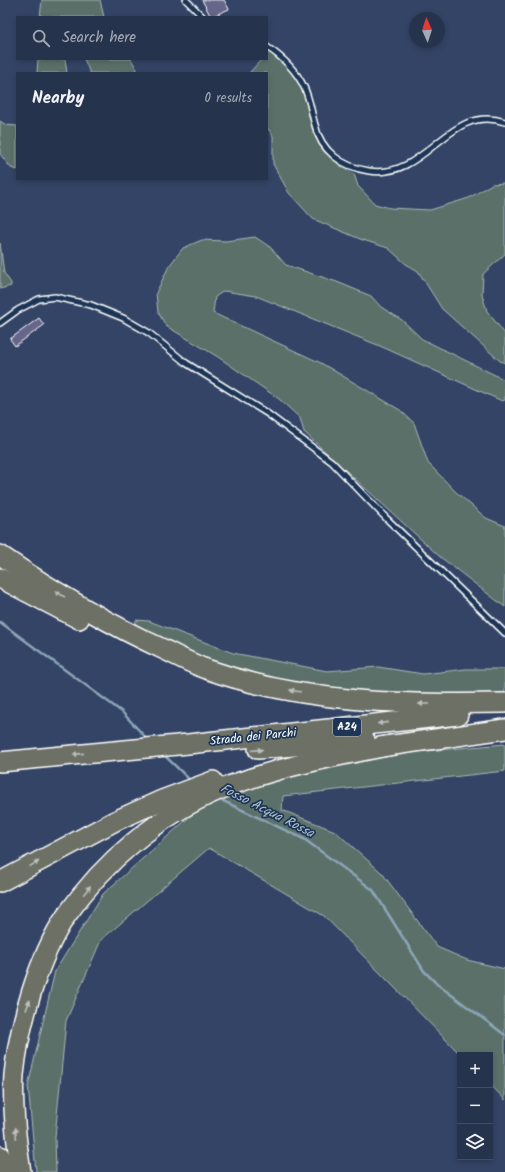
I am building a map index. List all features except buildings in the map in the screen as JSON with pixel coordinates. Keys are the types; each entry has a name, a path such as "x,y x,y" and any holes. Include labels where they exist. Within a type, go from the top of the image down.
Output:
{"highway":[{"path":"0,555 104,621 208,670"},
{"path":"0,578 126,641 167,658 272,687 355,700 420,704 505,703"},
{"name":"Strada dei Parchi","path":"190,750 505,710"},
{"path":"0,882 90,834 162,800 217,785 298,759 505,728"},
{"name":"Strada dei Parchi","path":"0,775 118,757 190,750 505,728"},
{"name":"Strada dei Parchi","path":"0,762 118,757"},
{"path":"21,1172 16,1134 14,1076 24,1015 48,950 66,917 112,862 160,822 202,798 217,785"},
{"path":"0,1156 4,1172"}],"lane":[{"path":"186,0 202,16"},
{"path":"268,48 284,61 300,80 307,94 315,127 324,146 342,162 359,169 375,172 398,170 417,160 445,137 464,124 486,119 505,122"},
{"path":"0,323 18,310 39,299 55,297 91,305 123,318 149,333 186,363 268,414 332,462 386,518 505,633"}],"green space":[{"path":"42,0 100,0 104,16 40,16"},
{"path":"269,52 286,64 300,84 308,102 312,128 321,146 339,165 354,174 358,186 375,204 390,208 430,210 469,198 492,184 505,183 505,254 483,274 482,295 487,311 505,334 505,363 500,361 442,309 418,271 406,264 388,248 360,239 313,219 289,193 273,164 273,136 268,128 268,72 250,72 261,60 268,60"},
{"path":"38,60 65,60 67,72 37,72"},
{"path":"84,60 132,60 138,72 90,72"},
{"path":"0,121 6,125 16,126 16,170 11,168 0,154"},
{"path":"255,237 270,247 286,265 337,282 371,296 381,307 402,320 422,339 505,380 505,400 502,401 380,346 256,296 224,291 215,297 213,313 321,363 400,410 414,423 428,463 456,492 486,518 505,526 505,607 439,556 304,432 300,418 279,399 218,357 166,326 158,312 156,293 169,266 183,248 202,240 226,241"},
{"path":"0,243 4,273 11,283 11,286 0,289"},
{"path":"136,620 149,621 233,653 327,671 378,667 423,674 466,669 505,669 505,693 477,697 334,691 259,676 189,655 135,631"},
{"path":"505,744 505,771 283,796 282,810 335,831 382,873 437,947 467,960 505,969 505,1100 493,1087 493,1052 458,1052 324,916 209,848 101,940 66,1021 55,1137 56,1172 36,1172 28,1086 55,971 103,894 196,811 269,779 381,755"}],"waterway":[{"name":"Fosso Acqua Rossa","path":"0,622 122,712 149,741"},
{"name":"Fosso Acqua Rossa","path":"163,754 191,781"},
{"name":"Fosso Acqua Rossa","path":"219,799 304,839 373,890 424,971 437,984 505,1035"}]}
